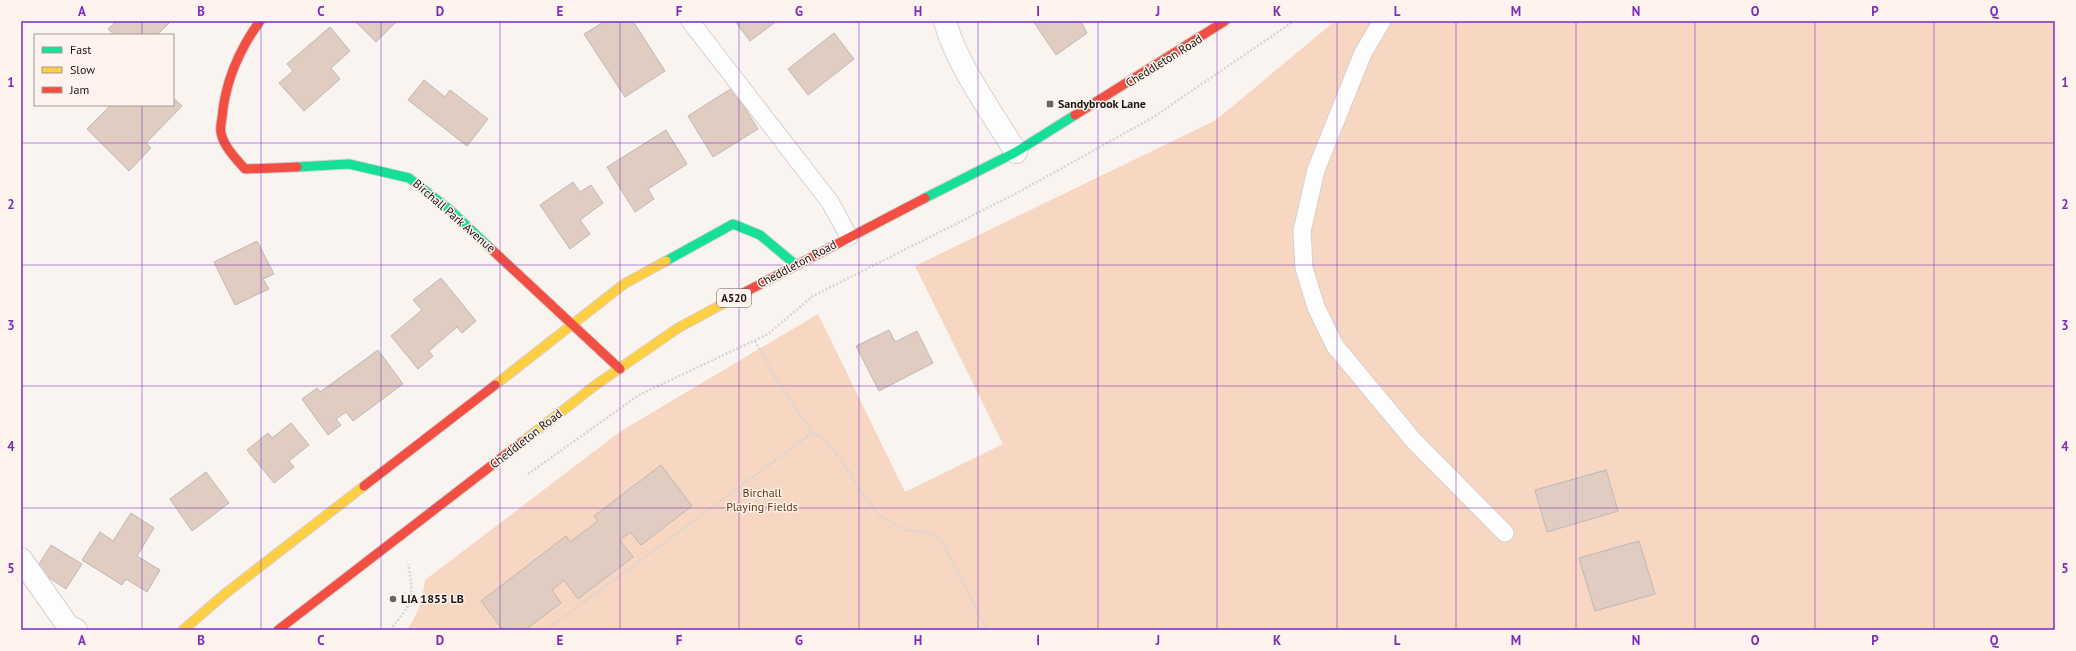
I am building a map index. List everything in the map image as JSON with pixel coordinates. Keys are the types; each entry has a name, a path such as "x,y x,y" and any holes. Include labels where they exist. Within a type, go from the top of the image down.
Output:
{"main road":[{"name":"Birchall Park Avenue","path":"260,21 248,35 229,74 224,96 221,131 229,149 245,169 349,164 409,178 449,208 620,369"},
{"name":"Cheddleton Road","path":"278,630 597,384 678,328 849,236 1016,152 1225,21"},
{"path":"183,630 226,593 624,284 733,224 749,227 762,234 796,265"}],"street":[{"path":"945,21 948,34 972,80 1016,152"},
{"path":"21,559 68,626 76,630"}],"lane":[{"path":"690,21 830,202 849,236"},
{"path":"1382,21 1363,54 1316,170 1302,231 1304,268 1316,307 1335,346 1414,442 1505,533"}],"path":[{"path":"523,478 639,395 768,334 814,296 1017,193 1152,118 1294,21"},
{"path":"755,341 774,375 812,433 823,438 843,462 863,495 880,516 905,530 927,532 941,540 987,630"},
{"path":"546,630 812,433"},
{"path":"390,630 409,607 413,587 408,560"}],"green space":[{"name":"Birchall Playing Fields","path":"1335,21 2055,21 2055,630 407,630 419,606 425,580 621,431 818,314 905,492 1003,444 915,266 1216,120"}],"building":[{"path":"116,21 171,21 158,34 114,34 108,29"},
{"path":"355,21 397,21 376,42"},
{"path":"605,21 633,21 665,71 625,97 584,34"},
{"path":"735,21 777,21 750,41"},
{"path":"1033,21 1081,21 1087,33 1056,55"},
{"path":"330,27 350,51 331,68 340,79 304,111 279,83 293,71 287,64"},
{"path":"834,33 854,59 808,95 788,69"},
{"path":"424,80 445,97 450,90 488,119 467,146 408,100"},
{"path":"732,88 758,129 713,157 688,116"},
{"path":"174,99 182,106 146,143 151,148 129,171 87,129 110,106 174,106"},
{"path":"666,130 687,164 648,189 654,199 635,212 607,167"},
{"path":"573,182 580,192 591,185 603,203 580,220 590,234 570,249 540,205"},
{"path":"257,241 274,274 263,279 269,289 235,305 214,262"},
{"path":"441,278 476,321 462,333 457,327 429,351 433,356 418,369 391,336 422,310 413,300"},
{"path":"889,330 895,342 917,331 933,363 879,391 856,346"},
{"path":"378,350 403,384 353,421 346,412 336,419 341,425 328,435 302,399 317,388 320,392"},
{"path":"291,423 309,445 289,461 294,467 274,483 247,450 268,433 272,438"},
{"path":"661,465 692,506 641,545 630,532 620,540 633,557 578,599 564,580 552,590 561,603 525,630 503,630 481,601 566,536 570,542 598,521 594,516"},
{"path":"1606,470 1618,511 1547,532 1535,490"},
{"path":"206,472 229,503 192,531 170,499"},
{"path":"131,513 154,528 137,556 160,570 147,592 126,579 122,585 82,560 100,532 113,541"},
{"path":"1639,541 1655,594 1595,611 1579,558"},
{"path":"51,545 82,564 66,589 36,569"}],"traffic: fast":[{"path":"925,198 1016,152 1075,115"},
{"path":"297,167 349,164 409,178 449,209 489,247"},
{"path":"666,261 733,224 760,235 796,265"}],"traffic: slow":[{"path":"495,385 624,284 666,261"},
{"path":"522,442 597,384 678,328 728,301"},
{"path":"183,630 226,593 364,486"}],"traffic: jam":[{"path":"260,21 252,32 234,67 226,92 221,133 228,148 245,169 297,167"},
{"path":"1075,115 1225,21"},
{"path":"728,301 925,198"},
{"path":"489,247 620,369"},
{"path":"364,486 495,385"},
{"path":"278,630 522,442"}],"place":[{"name":"Sandybrook Lane","path":"1050,104"},
{"name":"LIA 1855 LB","path":"393,599"}]}
